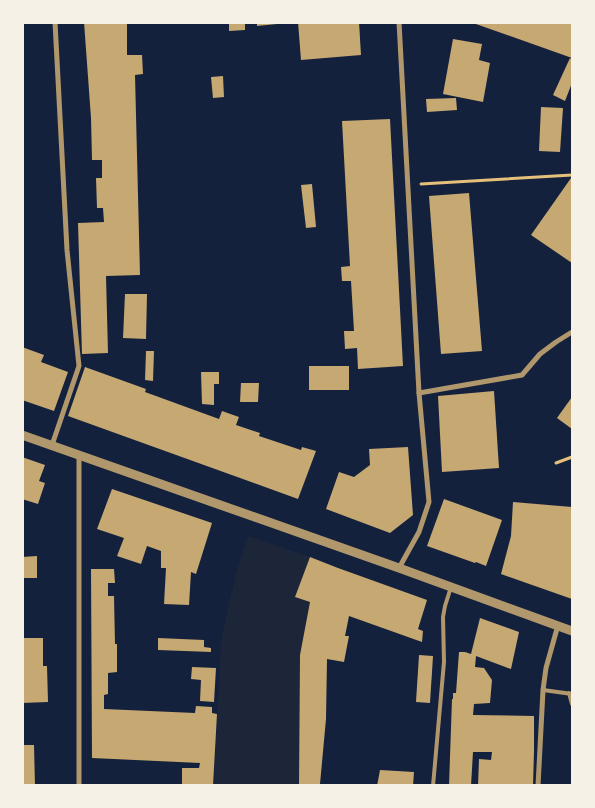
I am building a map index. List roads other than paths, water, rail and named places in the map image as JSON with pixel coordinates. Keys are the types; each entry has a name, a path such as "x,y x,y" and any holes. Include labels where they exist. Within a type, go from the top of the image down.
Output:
{"street":[{"path":"52,445 78,366 66,250 55,22"},
{"path":"399,22 419,393 429,502 420,532 399,568"},
{"path":"419,393 522,375 540,354 572,332"},
{"path":"22,435 572,631"},
{"path":"79,454 79,786"},
{"path":"538,786 543,690 546,668 558,626"}],"lane":[{"path":"432,786 444,662 443,617 451,587"},
{"path":"543,690 571,693 572,704"}]}
